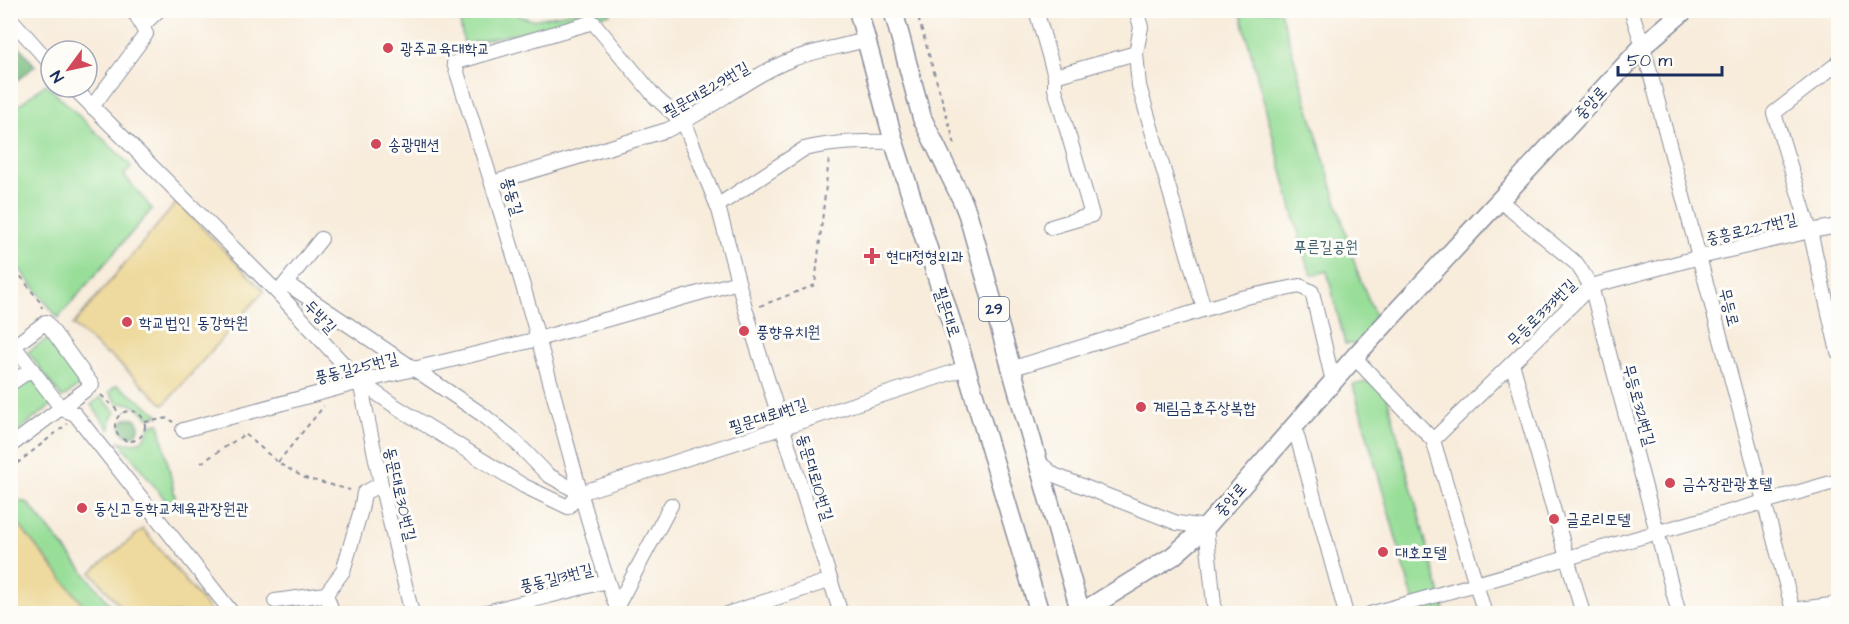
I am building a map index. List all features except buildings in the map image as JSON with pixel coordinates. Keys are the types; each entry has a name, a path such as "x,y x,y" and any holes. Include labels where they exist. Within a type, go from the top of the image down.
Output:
{"main road":[{"name":"필문대로","path":"858,10 894,142 966,368 1040,614"},
{"name":"29","path":"892,10 922,118 968,215 1080,613"},
{"name":"중앙로","path":"1080,613 1173,556 1206,527 1354,357 1499,200 1643,45 1685,10"}],"street":[{"path":"92,107 146,34 131,10"},
{"path":"142,26 159,10"},
{"path":"1036,10 1055,76 1055,89 1092,215 1052,227"},
{"path":"1136,10 1141,27 1136,53 1139,86 1204,309"},
{"name":"무등로","path":"1631,10 1643,45 1793,612"},
{"path":"10,18 39,51"},
{"name":"동문대로10번길","path":"454,63 593,22 656,98 684,123 717,206 746,311 841,614"},
{"name":"필문대로29번길","path":"492,183 652,136 684,123 793,59 866,40"},
{"path":"1055,76 1136,53"},
{"name":"풍동길","path":"454,63 538,339 580,493 618,610"},
{"name":"중흥로227번길","path":"1810,231 1774,114 1839,63"},
{"name":"두방길","path":"84,99 282,288 360,382 404,412 537,494 568,507 580,493"},
{"path":"717,206 804,149 831,145 894,142"},
{"path":"1499,200 1577,264 1591,286"},
{"name":"중흥로227번길","path":"1700,257 1839,226"},
{"path":"1810,231 1839,352"},
{"path":"321,239 282,288 416,369 483,415 513,439 548,475 580,493"},
{"name":"무등로333번길","path":"1433,440 1591,286 1700,257"},
{"path":"538,339 738,282"},
{"path":"1010,369 1241,298 1300,286 1312,292 1333,382"},
{"name":"무등로321번길","path":"1591,286 1679,614"},
{"path":"10,446 62,409 92,386 46,322 12,344 62,409 76,417 233,614"},
{"name":"풍동길25번길","path":"179,427 538,339"},
{"path":"1354,357 1433,440 1485,614"},
{"path":"1512,363 1582,614"},
{"name":"필문대로11번길","path":"580,493 966,368"},
{"path":"10,384 32,369"},
{"name":"동문대로30번길","path":"360,382 381,484 412,614"},
{"path":"1294,425 1346,614"},
{"path":"1036,460 1054,475 1177,523 1206,527 1215,614"},
{"path":"1370,614 1839,481"},
{"path":"275,601 326,594 343,571 364,493 381,484"},
{"name":"풍동길","path":"618,610 671,506"},
{"path":"727,614 831,580"},
{"name":"풍동길13번길","path":"479,614 607,581"},
{"path":"326,594 333,614"},
{"path":"1793,612 1839,604"}],"path":[{"path":"746,311 815,285 831,145"},
{"path":"10,188 13,191 10,193"},
{"path":"10,262 40,302 46,322"},
{"path":"92,386 120,414"},
{"path":"278,462 333,396 333,389"},
{"path":"134,411 145,422 144,432 137,440 127,441 118,436 115,427 120,414 134,411"},
{"path":"10,469 76,417"},
{"path":"145,422 169,418 179,427"},
{"path":"201,463 244,434 278,462 305,478 364,493"},
{"path":"112,441 118,436"}],"green space":[{"path":"458,11 518,11 519,16 532,20 578,11 611,11 611,14 464,44"},
{"name":"푸른길공원","path":"1240,11 1280,11 1357,271 1379,325 1356,344 1345,344 1327,271 1312,275 1306,262"},
{"path":"11,36 35,66 10,85"},
{"path":"39,89 39,99 62,99 132,167 124,175 152,209 58,318 11,258 11,197 15,187 11,180 11,111"},
{"path":"50,337 83,383 62,398 28,352"},
{"path":"32,376 53,404 11,436 10,391"},
{"path":"1382,378 1445,613 1417,613 1353,385"},
{"path":"117,385 158,416 148,417 132,404 118,404 109,392"},
{"path":"101,397 116,413 111,418 110,430 91,405"},
{"path":"130,418 136,421 139,427 136,433 130,436 124,433 121,427 124,421"},
{"path":"159,423 176,501 170,506 119,441 139,442 146,436 150,425"},
{"path":"10,498 28,503 117,613 11,613"}],"sand":[{"path":"177,202 264,291 164,405 109,354 107,355 73,325"},
{"path":"11,515 90,613 11,613"},
{"path":"143,529 212,613 126,613 91,572"}],"place":[{"name":"광주교육대학교","path":"388,48"},
{"name":"송광맨션","path":"376,144"},
{"name":"현대정형외과","path":"872,256"},
{"name":"학교법인 동강학원","path":"127,322"},
{"name":"풍향유치원","path":"744,331"},
{"name":"계림금호주상복합","path":"1141,407"},
{"name":"금수장관광호텔","path":"1670,483"},
{"name":"동신고등학교체육관장원관","path":"82,508"},
{"name":"글로리모텔","path":"1554,519"},
{"name":"대호모텔","path":"1383,552"}]}
